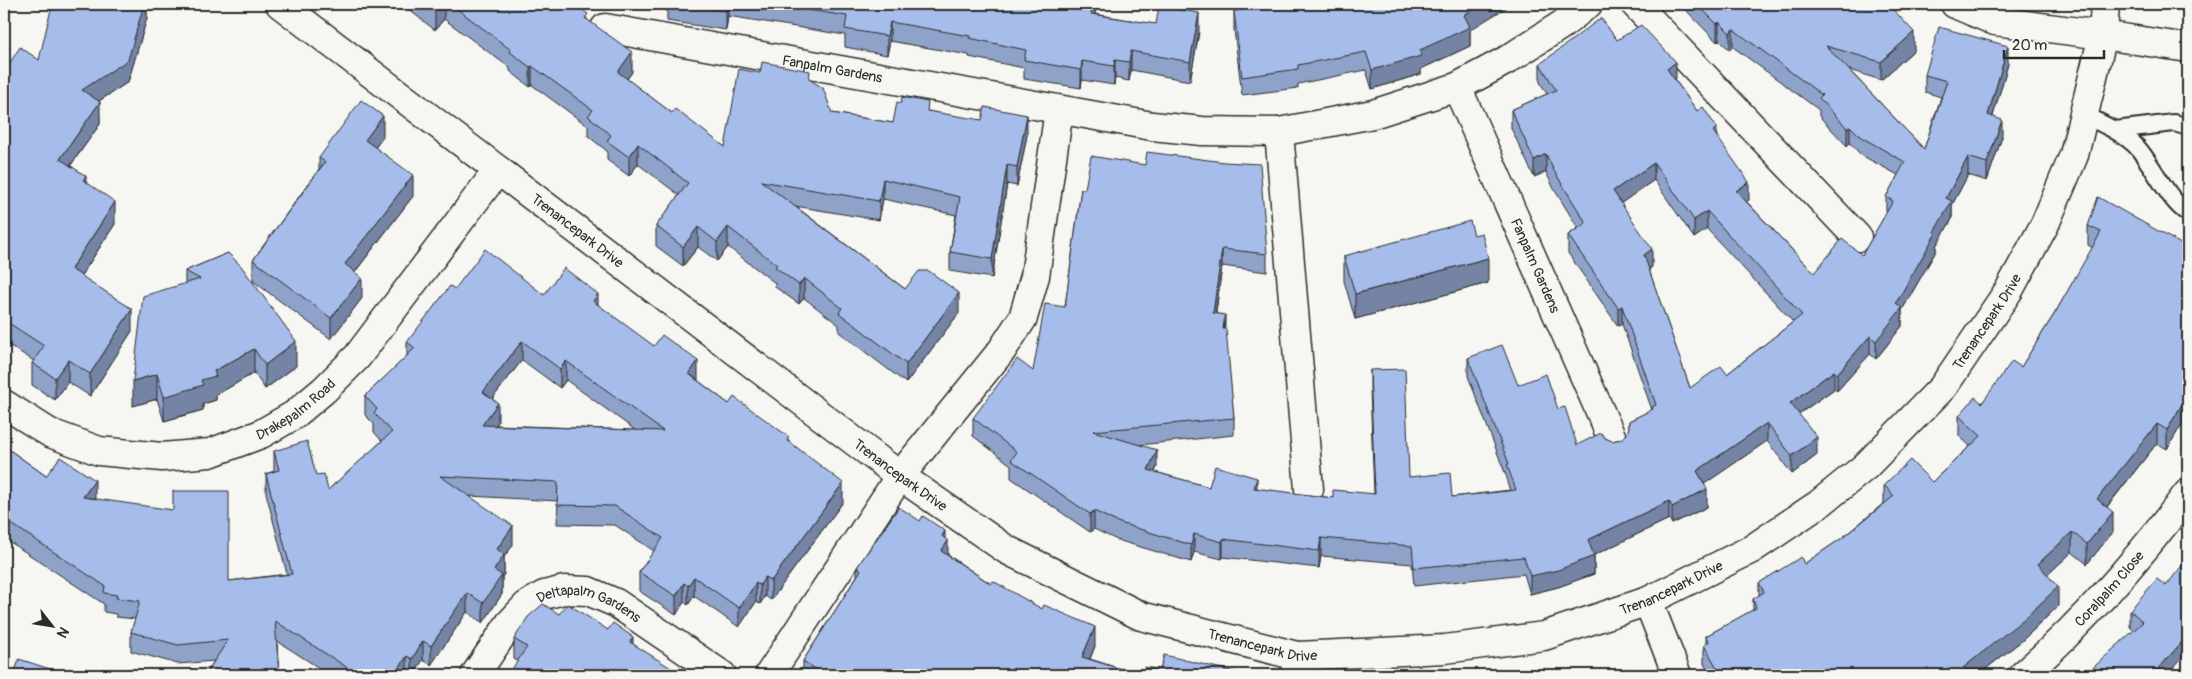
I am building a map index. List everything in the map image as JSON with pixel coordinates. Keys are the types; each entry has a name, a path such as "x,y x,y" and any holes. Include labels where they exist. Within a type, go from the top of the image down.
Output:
{"street":[{"name":"Trenancepark Drive","path":"280,4 900,476 1007,550 1141,616 1296,665 1544,636 1648,601 1752,549 1819,504 1866,466 1943,387 2009,290 2045,224 2074,155 2103,34 2104,4"},
{"name":"Fanpalm Gardens","path":"605,28 1152,126 1202,131 1279,132 1373,114 1457,87 1507,60 1563,24 1588,4"},
{"path":"1635,4 1857,237"},
{"path":"1956,4 1995,21 2103,34 2188,48"},
{"name":"Fanpalm Gardens","path":"1457,87 1614,443"},
{"path":"769,675 900,476 1002,350 1023,318 1035,276 1059,110"},
{"path":"1279,132 1309,489"},
{"name":"Drakepalm Road","path":"4,404 50,433 99,451 162,457 210,453 261,434 294,415 324,390 357,357 498,170"},
{"name":"Coralpalm Close","path":"2023,675 2060,643 2164,525 2188,493"},
{"name":"Deltapalm Gardens","path":"475,675 510,623 526,606 544,595 564,590 588,591 616,603 722,675"},
{"path":"1648,601 1677,675"}],"lane":[{"path":"2084,115 2115,130 2133,144 2155,171 2168,192 2188,213"},
{"path":"2115,130 2174,123 2188,127"}],"building":[{"path":"53,4 144,4 128,60 82,90 100,102 60,159 86,176 83,180 115,202 71,269 132,309 90,374 68,360 55,378 32,363 44,346 4,320 4,72 20,47 39,60"},
{"path":"426,4 441,4 435,11"},
{"path":"451,4 575,4 588,14 585,18 632,52 618,72 672,113 675,109 725,147 739,69 760,73 762,62 810,71 809,79 823,88 832,113 893,123 897,102 901,103 902,97 928,102 927,111 982,120 985,107 1027,115 1017,167 1007,165 992,259 950,252 960,197 883,179 879,201 761,181 905,289 919,271 929,271 959,293 906,364 839,313 842,308 804,278 799,285 775,267 777,265 728,227 717,242 698,227 683,247 656,226 688,183 638,144 629,157 607,141 611,135 588,116 593,110 532,66 530,67"},
{"path":"678,4 727,4 726,11"},
{"path":"770,4 1093,4 1091,14 1156,24 1159,6 1199,13 1190,62 1131,51 1129,62 1115,60 1114,66 1082,61 1081,70 1024,60 1026,50 969,38 970,36 890,22 887,36 845,29 847,16"},
{"path":"1286,4 1482,4 1464,15 1470,27 1420,50 1421,56 1372,70 1366,52 1298,65 1298,69 1242,77 1234,11"},
{"path":"1697,4 1888,4 1914,32 1881,62 1826,46 1924,149 1947,81 1925,75 1939,27 2008,46 1988,115 2002,120 1987,163 1968,157 1946,198 1952,201 1896,303 1902,308 1876,341 1870,336 1837,374 1834,371 1790,403 1817,437 1792,456 1767,423 1697,471 1707,489 1672,507 1669,501 1588,540 1594,556 1558,570 1530,576 1524,557 1414,568 1412,546 1321,538 1319,551 1223,539 1222,542 1194,534 1191,545 1117,522 1094,511 1090,514 1011,460 1017,452 973,418 1017,359 1033,371 1045,304 1065,307 1081,189 1085,189 1091,156 1145,165 1147,152 1224,162 1260,164 1267,254 1222,249 1213,313 1225,315 1223,329 1226,329 1234,418 1093,431 1157,450 1148,470 1209,487 1215,466 1257,478 1254,488 1333,498 1333,490 1375,494 1370,370 1405,369 1409,477 1450,473 1452,497 1516,490 1507,465 1509,464 1468,358 1502,345 1518,385 1546,374 1558,409 1565,407 1577,445 1601,433 1605,438 1612,441 1621,439 1627,434 1629,421 1653,409 1652,407 1656,405 1622,306 1618,308 1568,235 1586,223 1554,171 1546,154 1534,160 1511,110 1556,90 1540,64 1601,18 1617,40 1641,25 1676,62 1667,69 1697,111 1703,107 1717,128 1713,131 1749,182 1736,191 1814,273 1842,239 1862,255 1893,201 1886,197 1905,162 1861,137 1850,126 1847,128 1819,98 1822,95 1733,29 1730,33 1719,22 1717,24","holes":["1654,163 1694,220 1707,211 1802,315 1727,374 1721,366 1690,388 1644,255 1652,249 1613,191"]},
{"path":"361,100 383,116 365,140 413,175 345,264 362,278 331,318 253,260 325,162 319,158"},
{"path":"2098,197 2188,248 2188,394 2167,430 2157,424 2097,499 2113,512 2087,544 2072,532 2038,564 2058,587 2025,618 1963,668 1967,672 1962,675 1721,675 1704,645 1709,642 1706,636 1756,608 1753,599 1764,592 1759,583 1801,557 1804,564 1842,538 1894,496 1884,485 1910,460 1932,482 1981,436 1959,416 1975,397 1982,403 2012,361 2021,367 2055,313 2101,232 2088,226"},
{"path":"1470,221 1474,235 1482,233 1488,258 1355,294 1344,256"},
{"path":"485,249 544,295 564,268 598,294 593,301 654,346 662,335 698,361 689,374 729,404 734,397 789,437 787,440 843,483 771,581 765,577 760,585 756,583 739,608 694,577 688,586 684,583 676,596 639,572 663,538 615,506 557,505 558,482 440,476 513,526 497,549 504,555 494,570 502,575 483,603 467,593 431,646 423,641 412,659 407,656 394,675 347,675 351,670 275,621 279,675 205,675 228,640 178,645 131,632 140,601 116,598 117,595 104,593 105,586 4,519 4,446 46,476 60,457 95,480 83,497 173,510 173,491 229,491 229,581 292,574 266,474 279,470 274,451 307,441 316,475 324,474 328,490 392,432 374,413 377,409 365,396 415,348 407,342 450,286 455,289","holes":["522,341 560,369 566,361 663,431 482,425 498,403 483,392"]},
{"path":"228,253 241,266 296,341 265,365 254,349 214,371 216,376 201,380 203,385 164,397 157,374 133,381 143,296 200,279 185,271"},
{"path":"899,507 920,521 923,516 945,531 942,536 948,541 941,551 991,584 993,581 1042,609 1044,605 1095,627 1082,657 1140,675 820,675 822,673 803,661 861,570 857,567"},
{"path":"2188,558 2188,635 2153,675 2085,675 2143,622 2130,610 2157,579 2166,586"},
{"path":"543,604 559,614 568,604 608,630 613,623 633,637 630,642 682,675 508,675 527,647 514,639 528,617"},
{"path":"1164,655 1247,675 1144,675 1145,667 1160,670"},
{"path":"19,659 53,670 52,675 14,675"},
{"path":"1630,668 1631,674 1646,670 1647,675 1601,675"},
{"path":"2068,670 2072,675 2061,675"},
{"path":"1567,672 1568,675 1555,675"}]}
